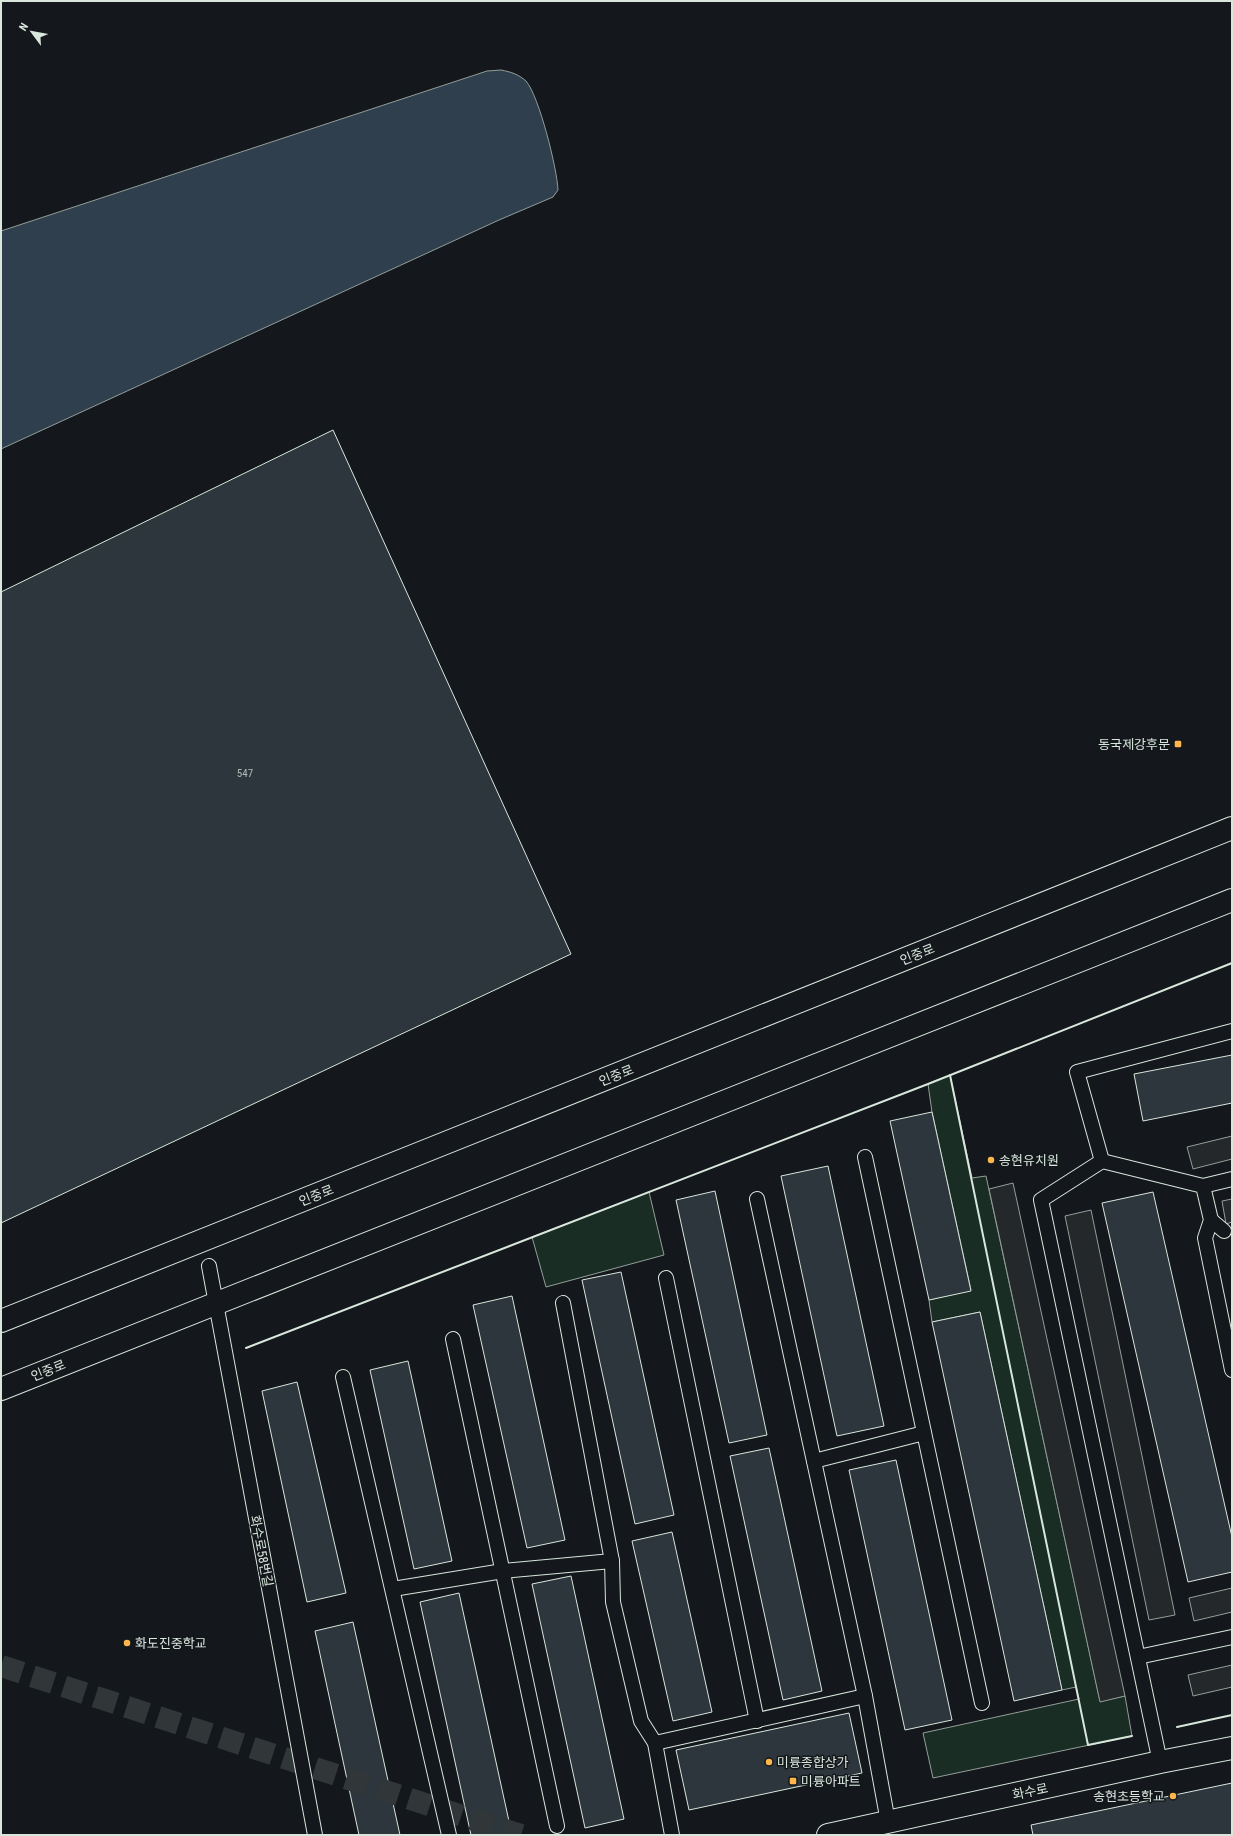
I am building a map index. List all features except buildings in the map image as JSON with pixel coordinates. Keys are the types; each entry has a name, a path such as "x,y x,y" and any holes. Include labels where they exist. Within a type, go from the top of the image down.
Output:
{"main road":[{"name":"인중로","path":"1,1321 1232,828"},
{"name":"인중로","path":"1,1389 1232,900"},
{"name":"화수로","path":"828,1835 1160,1762 1232,1748"}],"lane":[{"path":"1102,1161 1077,1072 1232,1031"},
{"path":"865,1157 982,1703"},
{"path":"1160,1762 1040,1200 1102,1161 1204,1186 1232,1179"},
{"path":"1204,1186 1211,1220 1205,1238 1232,1370"},
{"path":"757,1199 865,1696 888,1822"},
{"path":"1211,1220 1224,1231"},
{"name":"화수로58번길","path":"209,1266 314,1835"},
{"path":"666,1278 757,1721"},
{"path":"563,1303 612,1561 613,1602 641,1721 655,1743 672,1835"},
{"path":"454,1339 557,1826"},
{"path":"343,1377 449,1835"},
{"path":"814,1461 924,1433"},
{"path":"393,1589 503,1571 612,1561"},
{"path":"1138,1657 1232,1637"},
{"path":"655,1743 865,1696"}],"green space":[{"path":"950,1075 972,1178 986,1176 1100,1701 1125,1696 1132,1736 933,1778 923,1733 1079,1699 1076,1687 1062,1690 980,1312 932,1322 929,1300 971,1290 932,1112 928,1084"},
{"path":"649,1192 664,1255 546,1287 532,1237"}],"shaded area":[{"path":"1232,1136 1232,1159 1193,1169 1187,1147"},
{"path":"1013,1183 1125,1696 1100,1702 989,1189"},
{"path":"1232,1199 1232,1222 1226,1224 1222,1201"},
{"path":"1091,1210 1175,1615 1149,1620 1065,1216"},
{"path":"1232,1588 1232,1612 1194,1621 1189,1598"},
{"path":"1232,1665 1232,1687 1193,1696 1188,1675"}],"water":[{"path":"501,70 514,74 526,81 536,101 542,116 557,180 558,190 553,197 499,220 1,449 1,231 487,71"}],"tunnel":[{"path":"1,1666 521,1835"}],"wall":[{"path":"246,1348 928,1084 1232,963"},
{"path":"950,1075 1088,1745 1132,1736"},
{"path":"1177,1727 1232,1715"}],"place":[{"name":"동국제강후문","path":"1178,744"},
{"name":"송현유치원","path":"991,1160"},
{"name":"화도진중학교","path":"127,1643"},
{"name":"미륭종합상가","path":"769,1762"},
{"name":"미륭아파트","path":"793,1781"},
{"name":"송현초등학교","path":"1173,1796"}]}
